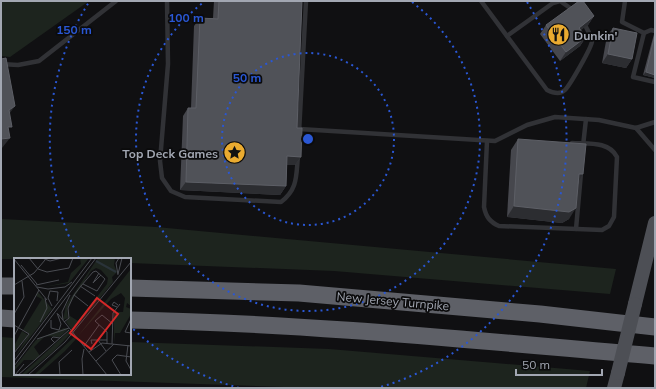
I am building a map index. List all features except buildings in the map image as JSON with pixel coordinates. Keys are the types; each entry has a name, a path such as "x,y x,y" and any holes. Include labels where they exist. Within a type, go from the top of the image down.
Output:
{"highway":[{"path":"1,286 14,286"},
{"name":"New Jersey Turnpike","path":"131,288 299,293 540,314 655,327"},
{"path":"1,318 14,319"},
{"path":"131,320 278,326 427,336 655,356"}],"main road":[{"path":"614,388 655,223"}],"lane":[{"path":"1,64 18,65 39,61 116,1"},
{"path":"167,1 168,64 160,161 162,178 170,192 185,197 281,202 290,195 296,182 298,150"},
{"path":"299,136 306,1"},
{"path":"482,1 547,90 556,93 565,90 589,51 592,40 586,27"},
{"path":"507,36 553,3 560,1 573,10"},
{"path":"625,1 622,22 644,32 651,30 655,31"},
{"path":"644,32 633,77 655,82"},
{"path":"299,129 495,141 527,125 554,117 599,120 636,128 655,122"},
{"path":"583,152 586,119"},
{"path":"636,128 655,150"},
{"path":"487,141 484,207 488,219 499,226 602,230 609,226 614,217 617,158 613,151 602,145 568,143"},
{"path":"576,229 582,167"}],"shaded area":[{"path":"1,1 89,1 10,57 1,56"},
{"path":"1,219 156,227 616,269 610,294 334,271 131,263 131,258 1,259"},
{"path":"1,337 14,338 14,375 131,375 131,342 329,349 590,371 586,388 314,388 1,377"}],"place":[{"name":"Dunkin'","path":"558,35"},
{"name":"Top Deck Games","path":"234,153"}]}
